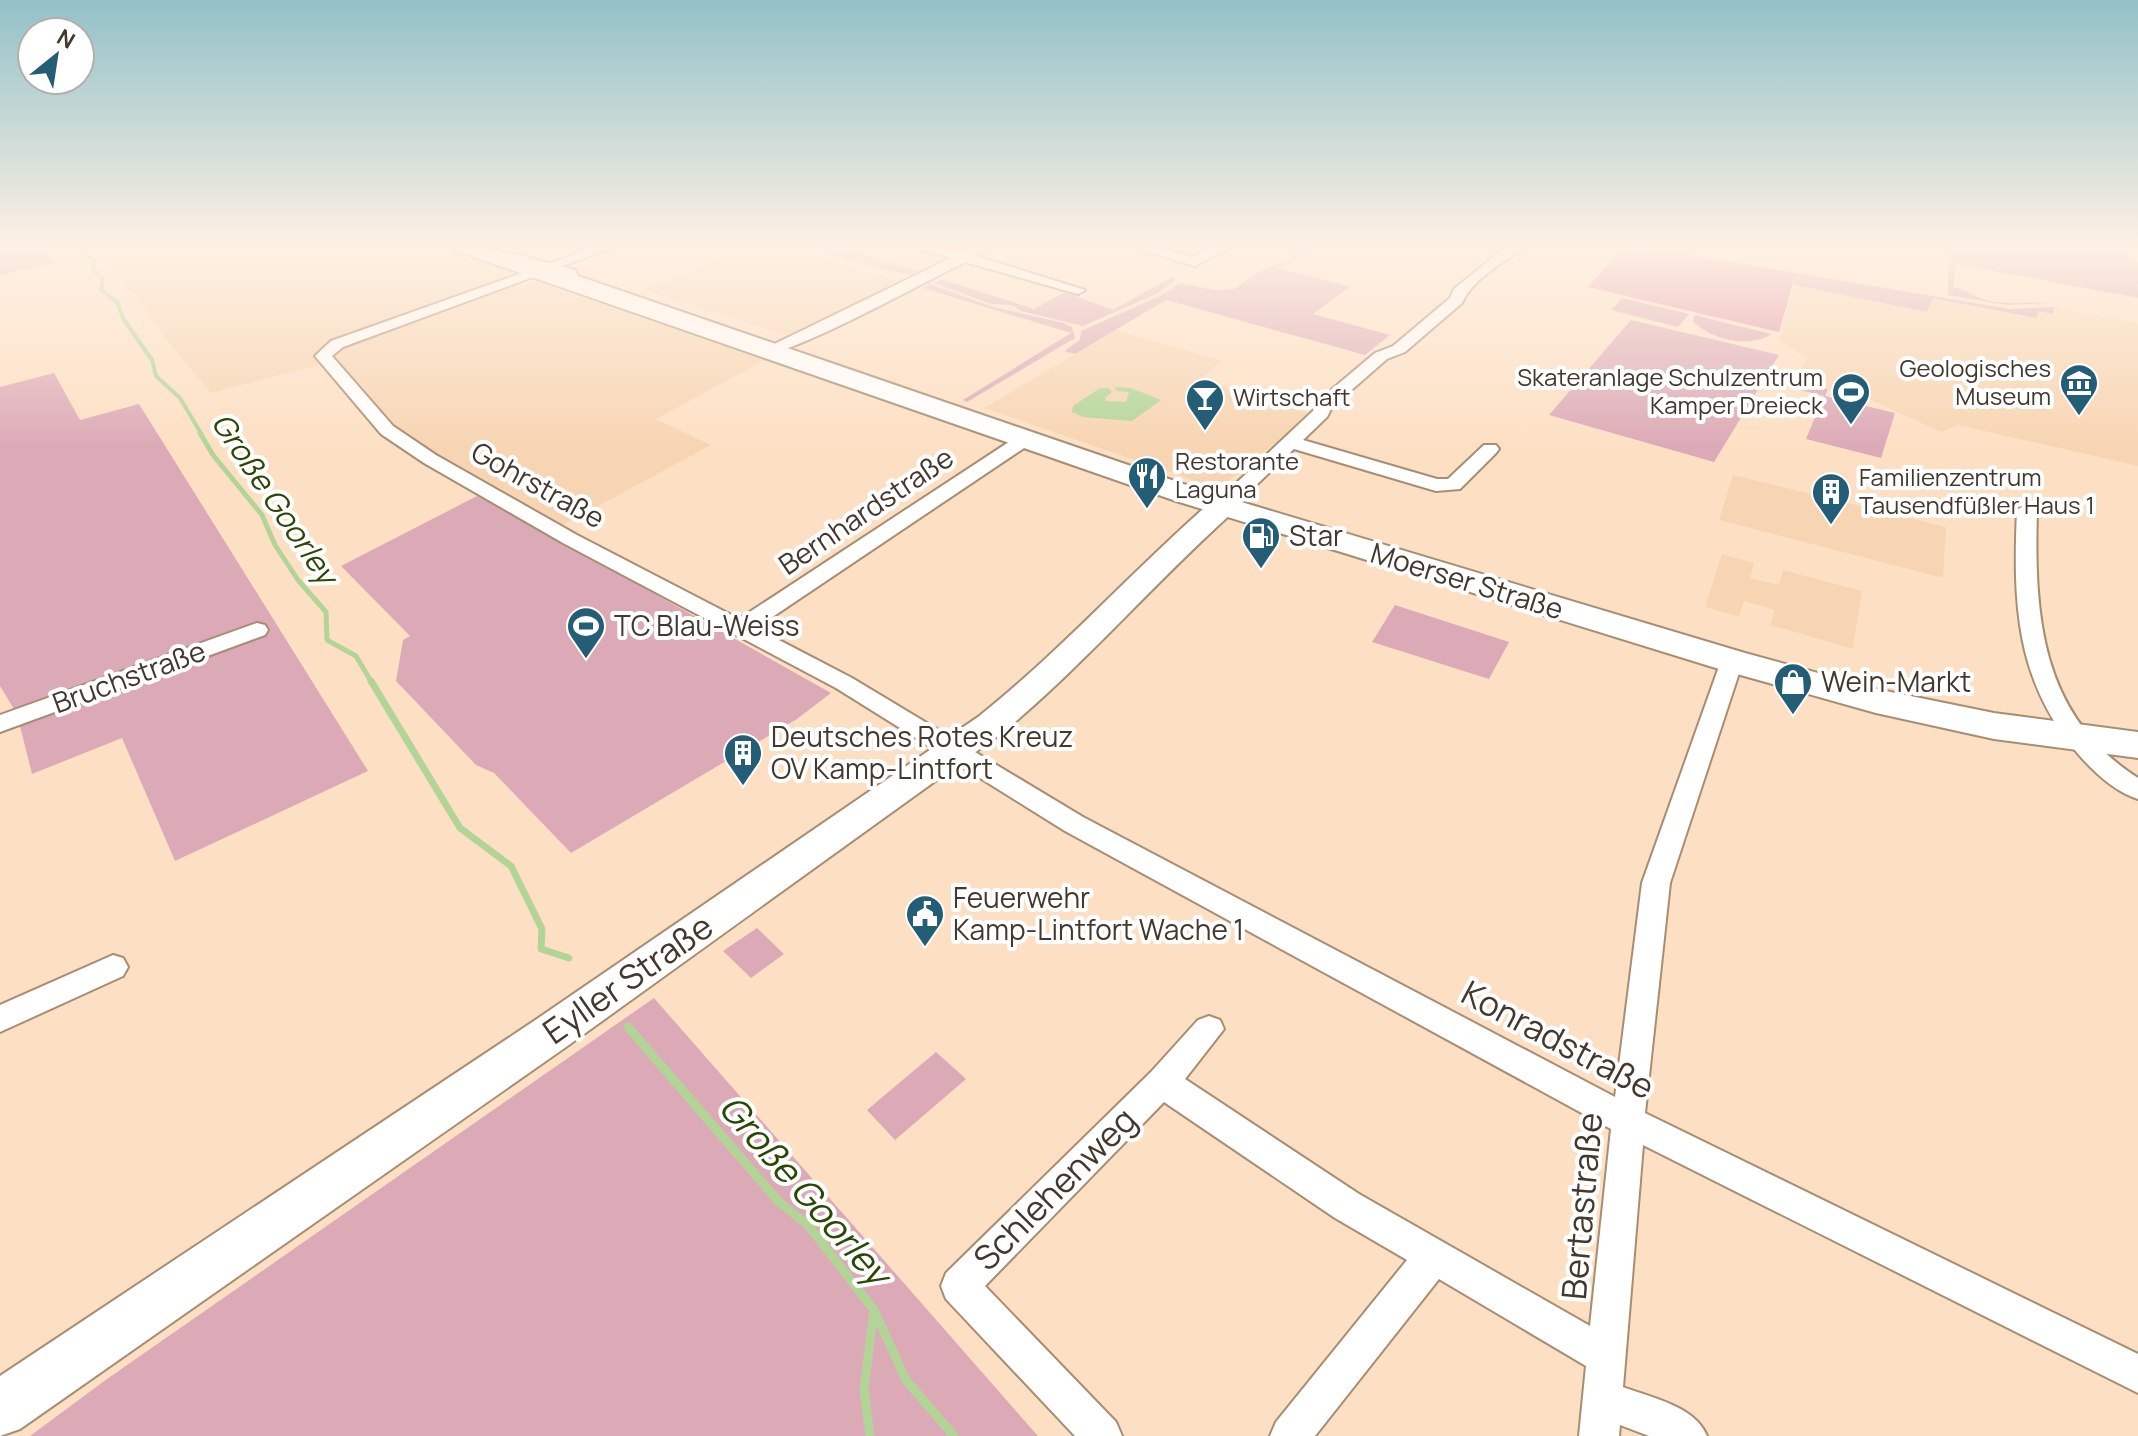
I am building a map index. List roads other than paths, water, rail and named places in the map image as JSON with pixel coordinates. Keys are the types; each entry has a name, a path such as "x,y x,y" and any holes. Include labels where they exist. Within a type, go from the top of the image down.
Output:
{"main road":[{"name":"Moerser Straße","path":"669,313 1222,507 1732,661 1876,701 2012,730 2138,745"},
{"name":"Eyller Straße","path":"0,1409 550,1034 954,752 1038,686 1193,530 1222,507"}],"street":[{"name":"Gohrstraße","path":"424,313 337,344 323,356 387,430 430,459 739,629 844,683 954,752"},
{"path":"779,350 853,313"},
{"path":"1222,507 1321,413 1324,405 1381,356 1399,349 1442,313"},
{"name":"Bernhardstraße","path":"739,629 1024,440"},
{"path":"1290,442 1436,485 1453,485 1490,449"},
{"path":"2027,510 2028,618 2033,644 2058,709 2078,738 2114,774 2138,790"},
{"name":"Bruchstraße","path":"0,724 257,630"},
{"name":"Bertastraße","path":"1601,1417 1628,1121 1656,883 1732,661"},
{"name":"Konradstraße","path":"954,752 1074,824 1628,1121 2138,1374"},
{"path":"0,1019 113,967"},
{"name":"Schlehenweg","path":"1102,1436 959,1286 1162,1082 1209,1029"},
{"path":"1162,1082 1347,1206 1606,1356"},
{"path":"1290,1436 1391,1306 1434,1257"},
{"path":"1601,1417 1666,1423 1687,1436"}],"waterway":[{"name":"Große Goorley","path":"121,313 152,360 156,376 180,398 202,435"},
{"name":"Große Goorley","path":"200,433 213,455 262,515 275,545 298,580 326,612 327,640 356,656 372,683"},
{"name":"Große Goorley","path":"371,681 460,828 511,866 542,929 541,949 569,958"},
{"name":"Große Goorley","path":"628,1027 779,1202 808,1225 874,1310"},
{"path":"870,1436 864,1389 874,1310"},
{"name":"Große Goorley","path":"874,1310 906,1380 954,1436"}],"place":[{"name":"Geologisches Museum","path":"2079,417"},
{"name":"Skateranlage Schulzentrum Kamper Dreieck","path":"1851,426"},
{"name":"Wirtschaft","path":"1205,432"},
{"name":"Restorante Laguna","path":"1147,510"},
{"name":"Familienzentrum Tausendfüßler Haus 1","path":"1831,526"},
{"name":"Star","path":"1261,570"},
{"name":"TC Blau-Weiss","path":"586,660"},
{"name":"Wein-Markt","path":"1793,716"},
{"name":"Deutsches Rotes Kreuz OV Kamp-Lintfort","path":"743,787"},
{"name":"Feuerwehr Kamp-Lintfort Wache 1","path":"925,948"}]}
